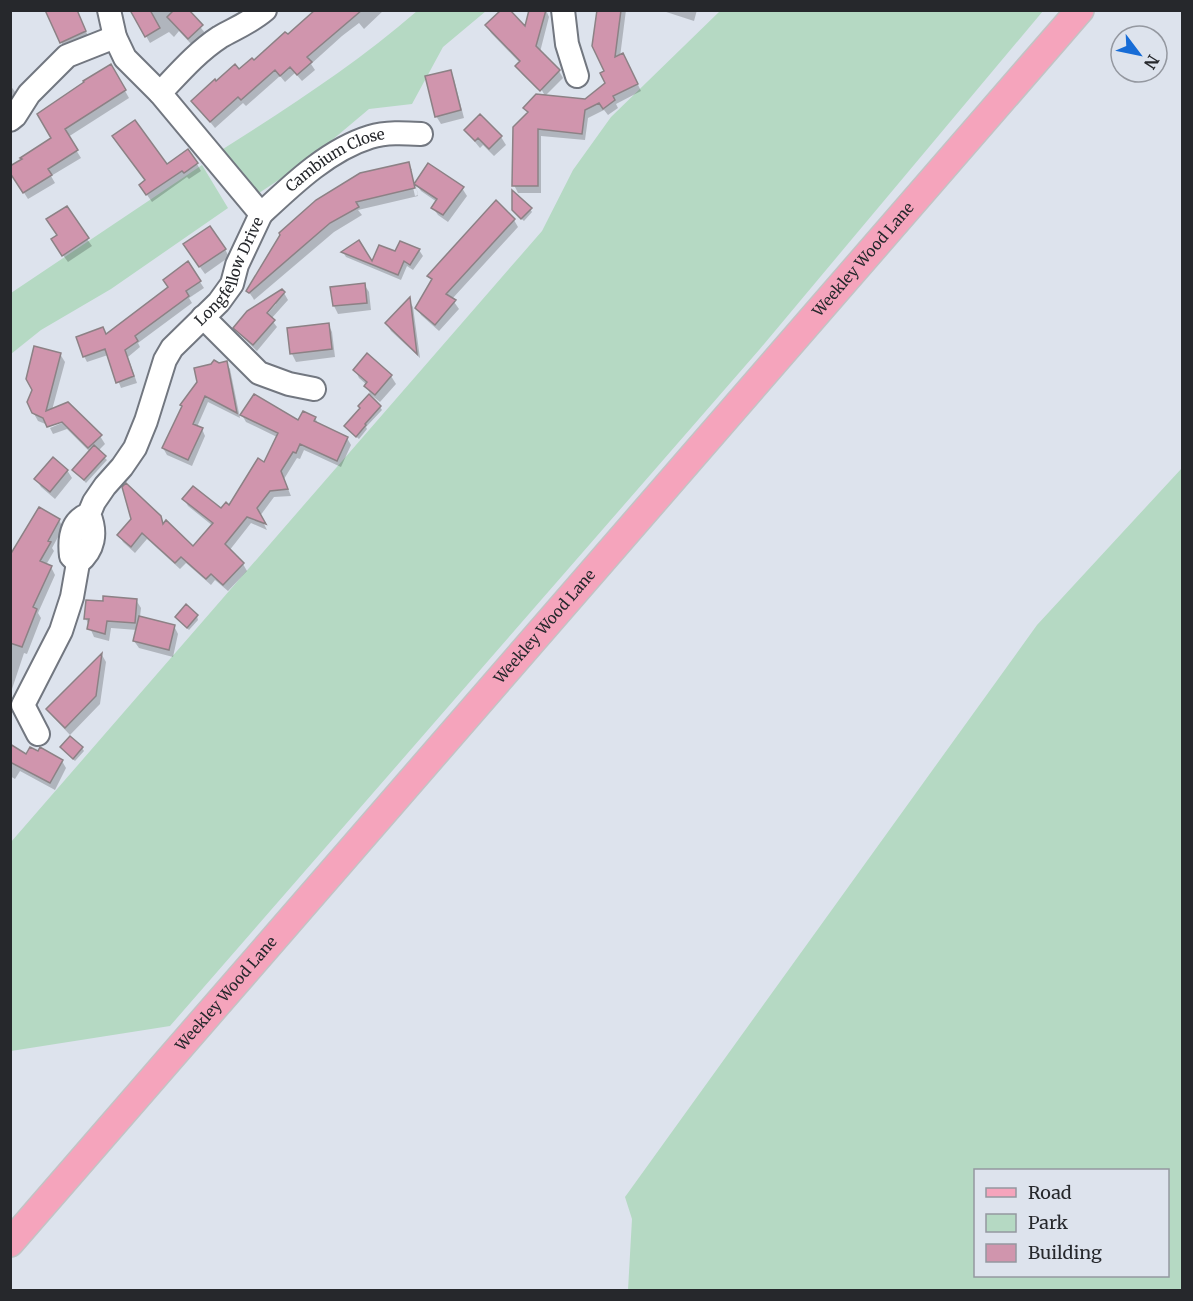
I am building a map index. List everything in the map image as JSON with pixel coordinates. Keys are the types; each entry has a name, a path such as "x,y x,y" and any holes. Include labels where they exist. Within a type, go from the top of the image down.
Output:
{"main road":[{"name":"Weekley Wood Lane","path":"10,1243 1080,10"}],"street":[{"name":"Longfellow Drive","path":"38,735 17,705 61,631 72,597 78,563 71,556 71,536 76,523 81,517 89,514 105,486 135,448 165,360 172,348 219,302 232,284 237,266 261,214 160,93 125,58 115,37 109,10"},
{"path":"160,93 191,60 220,38 252,21 266,10"},
{"path":"563,10 567,44 577,76"},
{"path":"10,120 30,94 66,56 115,37"},
{"name":"Cambium Close","path":"261,214 293,185 336,153 370,137 392,133 421,134"},
{"path":"203,317 259,373 289,384 314,389"}],"green space":[{"path":"417,11 486,11 443,47 412,104 369,109 306,162 256,195 223,149 347,66"},
{"path":"720,11 1043,11 759,350 170,1026 11,1051 11,842 542,231 573,170 611,117"},
{"path":"202,165 228,208 111,289 41,330 11,354 11,293"},
{"path":"1182,468 1182,1290 628,1290 632,1219 625,1197 1037,625"}],"building":[{"path":"45,10 77,10 86,31 60,43"},
{"path":"130,10 150,10 160,28 145,37"},
{"path":"174,10 189,10 203,25 188,39 167,17"},
{"path":"315,10 362,10 307,57 312,62 297,75 290,67 280,76 275,70 241,100 238,97 210,122 191,101 235,64 239,69 252,58 254,60 285,32 288,34"},
{"path":"501,10 510,10 525,26 529,10 546,10 536,46 560,70 540,91 515,66 520,61 485,25"},
{"path":"597,10 621,10 615,57 623,53 638,84 613,96 615,100 603,109 599,103 585,110 582,134 538,129 538,186 512,186 513,127 528,112 523,108 536,94 585,99 605,83 600,73 604,71 592,46"},
{"path":"111,64 126,90 65,129 78,150 48,169 52,175 23,193 10,173 10,166 51,138 37,114"},
{"path":"451,70 461,110 435,117 425,76"},
{"path":"480,114 502,136 489,149 478,138 475,141 464,130"},
{"path":"135,120 167,164 188,149 198,163 146,195 139,185 145,180 112,136"},
{"path":"409,162 415,188 356,202 359,207 330,223 249,293 246,291 280,235 279,233 316,200 360,173"},
{"path":"428,163 464,187 443,215 431,208 437,199 414,184"},
{"path":"512,190 532,208 521,219 512,210"},
{"path":"496,200 515,219 446,294 456,300 435,325 415,308 432,279 427,276"},
{"path":"67,206 89,238 62,256 51,239 57,235 46,219"},
{"path":"210,226 226,249 199,267 183,244"},
{"path":"359,240 372,261 379,245 395,251 400,241 420,249 410,265 404,261 398,275 341,252"},
{"path":"188,261 201,281 186,291 189,296 135,336 138,341 125,350 134,376 116,383 105,349 83,357 76,337 103,327 106,334 168,287 163,280"},
{"path":"365,283 367,303 333,306 330,287"},
{"path":"282,289 285,292 267,313 275,320 253,345 233,328 247,311"},
{"path":"410,297 417,354 385,323"},
{"path":"329,323 332,349 290,354 287,328"},
{"path":"34,346 61,353 46,411 68,402 102,435 88,448 62,422 47,427 43,418 32,413 27,402 32,390 26,379"},
{"path":"367,353 392,375 375,395 364,386 367,382 353,370"},
{"path":"214,360 219,363 227,361 237,413 205,396 193,424 203,428 188,460 162,448 182,406 180,405 197,382 194,368 211,364"},
{"path":"254,394 298,420 303,411 316,417 314,421 348,437 337,461 300,444 296,453 293,452 281,471 288,489 270,491 257,508 266,524 247,517 225,544 244,563 223,585 211,574 206,579 181,557 175,563 142,533 131,547 117,535 131,519 122,487 126,483 161,516 163,524 166,520 193,546 213,523 182,499 193,486 221,508 226,502 229,505 258,458 264,462 278,433 240,415"},
{"path":"369,394 381,406 356,437 344,426"},
{"path":"94,445 106,456 84,480 72,470"},
{"path":"53,457 68,470 50,492 34,479"},
{"path":"39,507 60,519 40,561 52,566 33,607 37,609 22,647 10,643 10,555"},
{"path":"103,596 137,599 135,623 107,621 105,634 87,629 89,619 84,619 86,600 103,601"},
{"path":"186,604 198,615 187,628 175,617"},
{"path":"139,616 175,625 169,650 133,641"},
{"path":"102,653 96,696 65,728 46,709"},
{"path":"70,736 83,747 73,759 60,747"},
{"path":"10,744 26,754 30,747 38,751 40,747 63,760 50,783 10,762"}]}
